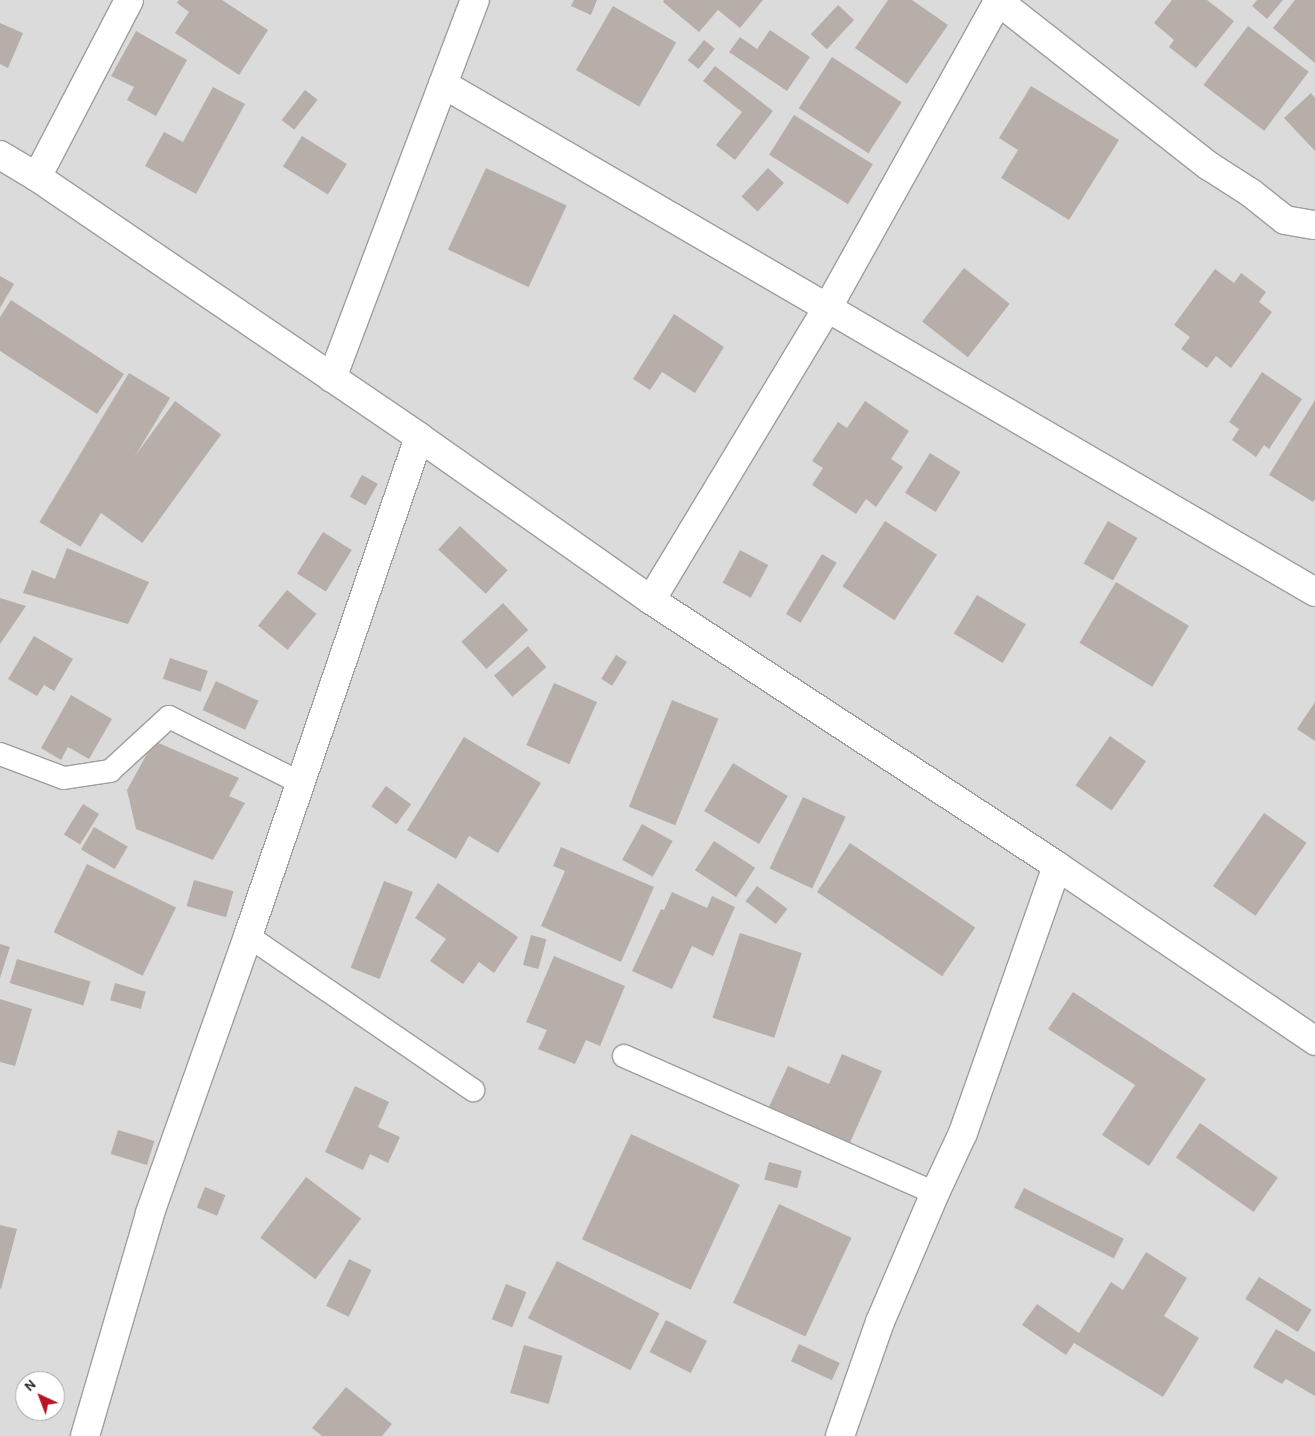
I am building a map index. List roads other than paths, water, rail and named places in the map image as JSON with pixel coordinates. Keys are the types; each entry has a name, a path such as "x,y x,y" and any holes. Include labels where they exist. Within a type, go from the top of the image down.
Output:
{"street":[{"path":"37,177 129,0"},
{"path":"332,378 475,0"},
{"path":"651,600 828,307 998,0 1209,166 1251,193 1284,220 1314,225"},
{"path":"443,84 1315,592"},
{"path":"0,155 37,177 419,437 651,600 1056,866 1315,1042"},
{"path":"85,1436 150,1213 248,936 419,437"},
{"path":"840,1436 880,1322 935,1193 963,1133 1056,866"}],"lane":[{"path":"0,754 64,778 110,771 168,717 300,783"},
{"path":"248,936 474,1090"},
{"path":"624,1056 935,1193"}]}
